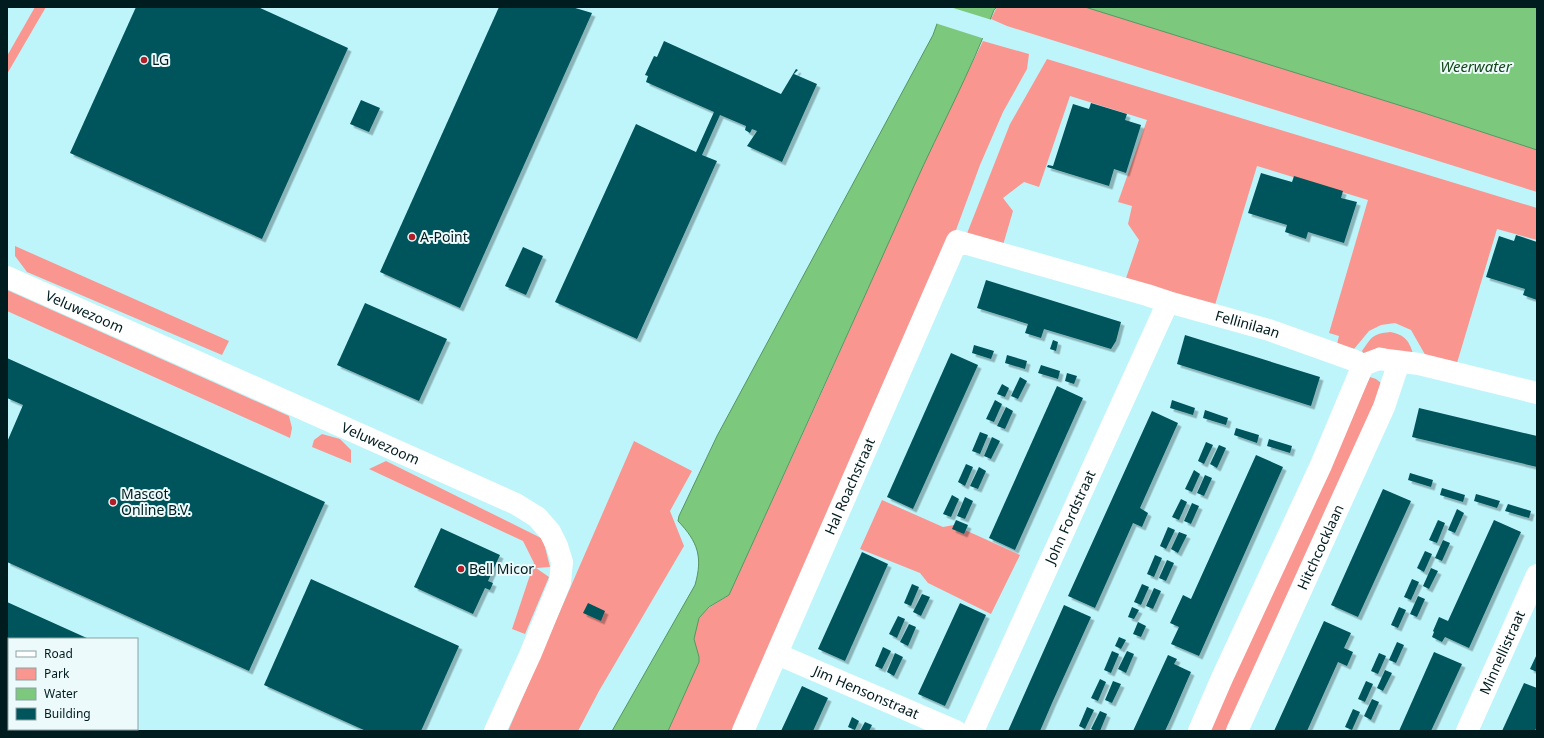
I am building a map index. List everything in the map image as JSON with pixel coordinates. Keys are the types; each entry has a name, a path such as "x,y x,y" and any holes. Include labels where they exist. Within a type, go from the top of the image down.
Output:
{"street":[{"name":"Fellinilaan","path":"957,242 1269,330 1363,365"},
{"name":"Hal Roachstraat","path":"743,731 957,242"},
{"name":"Veluwezoom","path":"7,277 516,504 537,517 550,532 557,546 562,562 560,582 530,655 495,731"},
{"name":"John Fordstraat","path":"973,731 1168,302"},
{"path":"1199,731 1321,465 1363,365 1379,359 1419,364 1537,393"},
{"name":"Hitchcocklaan","path":"1237,731 1384,407 1399,362"},
{"name":"Minnellistraat","path":"1467,731 1537,575"},
{"name":"Jim Hensonstraat","path":"777,654 956,731"}],"green space":[{"path":"35,7 46,7 7,74 7,56"},
{"path":"997,7 1085,7 1421,112 1537,150 1537,192 1007,26 991,19"},
{"path":"983,41 1029,54 1027,69 1003,112 980,165 956,230 733,731 668,731 699,662 694,638 697,622 705,611 729,595 934,141"},
{"path":"1047,59 1537,208 1537,240 1497,229 1457,363 1427,358 1411,330 1395,323 1381,325 1369,331 1354,349 1337,344 1339,336 1329,333 1368,200 1257,166 1215,305 1125,281 1139,240 1128,224 1132,206 1118,202 1147,120 1070,96 1039,187 1024,182 1003,198 1013,211 1003,245 966,236 1010,124"},
{"path":"15,246 229,341 222,355 27,272 15,256"},
{"path":"7,290 289,416 292,428 290,438 7,311"},
{"path":"1390,332 1400,335 1406,340 1414,356 1379,347 1364,354 1362,351 1373,337"},
{"path":"1370,377 1381,383 1382,388 1228,731 1208,731"},
{"path":"322,434 340,439 351,450 351,463 312,447 314,440"},
{"path":"634,441 692,471 670,511 684,546 599,691 578,731 508,731"},
{"path":"386,461 543,539 550,567 536,568 549,577 525,634 512,629 534,563 523,541 369,469"},
{"path":"882,500 943,527 954,525 1020,555 991,614 928,583 920,573 860,549"}],"water":[{"path":"943,7 997,7 994,10 985,33 729,595 709,607 699,618 694,639 699,662 668,731 612,731 695,585 699,566 697,550 690,536 678,521 679,516 717,436 933,35"},
{"name":"Weerwater","path":"1085,7 1537,7 1537,150 1421,112"}],"pier":[{"path":"940,7 950,7 992,20 985,39 935,23"}],"building":[{"path":"136,7 258,7 348,48 262,239 70,153"},
{"path":"499,7 572,7 592,13 460,308 380,272"},
{"path":"664,41 781,94 796,69 798,70 794,74 817,84 782,162 747,146 757,131 752,129 750,133 745,130 746,126 720,115 702,155 717,161 637,339 555,302 636,124 696,152 714,112 646,82 648,76 645,75 654,56 657,57"},
{"path":"361,100 380,108 369,132 350,124"},
{"path":"1091,103 1127,114 1125,120 1141,125 1126,173 1114,169 1109,186 1047,167 1048,165 1053,166 1073,104 1089,109"},
{"path":"1261,173 1292,182 1294,176 1343,191 1341,198 1357,202 1344,243 1308,232 1306,239 1285,232 1287,225 1248,213"},
{"path":"1516,235 1537,242 1537,300 1523,295 1525,289 1486,277 1499,236 1514,241"},
{"path":"523,247 543,256 526,295 505,286"},
{"path":"986,280 1121,322 1116,341 1111,349 1044,329 1041,338 1025,333 1028,324 977,308"},
{"path":"365,303 447,339 419,401 337,365"},
{"path":"1185,335 1320,377 1311,406 1177,364"},
{"path":"1053,340 1058,342 1056,351 1050,349"},
{"path":"974,345 994,351 991,359 972,353"},
{"path":"951,353 978,365 913,509 887,497"},
{"path":"1007,355 1027,361 1025,369 1005,363"},
{"path":"7,358 325,502 249,671 7,562 7,442 23,405 7,398"},
{"path":"1041,365 1060,371 1058,379 1038,373"},
{"path":"1067,373 1077,376 1074,384 1065,381"},
{"path":"1020,377 1027,381 1018,399 1011,396"},
{"path":"1002,384 1009,388 1005,397 997,394"},
{"path":"1057,386 1083,398 1015,550 989,538"},
{"path":"995,400 1002,404 994,422 986,419"},
{"path":"1172,400 1195,408 1193,415 1170,408"},
{"path":"1006,407 1013,411 1005,429 997,426"},
{"path":"1419,408 1537,436 1537,467 1412,437"},
{"path":"1205,410 1228,418 1226,425 1203,418"},
{"path":"1152,411 1178,423 1140,508 1148,513 1142,527 1133,523 1095,608 1068,596"},
{"path":"1236,428 1259,435 1257,443 1234,435"},
{"path":"980,432 988,435 980,454 972,451"},
{"path":"992,437 1000,441 991,459 984,456"},
{"path":"1269,439 1292,446 1290,453 1267,446"},
{"path":"1206,442 1213,445 1204,464 1198,461"},
{"path":"1219,445 1226,448 1217,468 1210,464"},
{"path":"1256,455 1283,467 1199,656 1171,644 1179,627 1170,623 1183,595 1191,599"},
{"path":"966,464 973,467 965,486 958,482"},
{"path":"979,467 986,471 978,489 970,486"},
{"path":"1194,470 1200,474 1192,492 1185,489"},
{"path":"1410,473 1433,480 1431,487 1408,480"},
{"path":"1205,475 1212,478 1204,496 1197,493"},
{"path":"1442,488 1465,495 1463,502 1440,495"},
{"path":"1383,489 1411,501 1358,617 1331,605"},
{"path":"1476,494 1500,501 1497,508 1474,501"},
{"path":"952,495 959,499 951,517 943,514"},
{"path":"965,497 973,501 965,519 957,516"},
{"path":"1181,499 1187,502 1179,520 1172,517"},
{"path":"1192,503 1199,506 1191,524 1184,521"},
{"path":"1508,504 1531,511 1529,518 1505,511"},
{"path":"1457,509 1464,513 1455,533 1448,530"},
{"path":"956,520 968,525 964,534 952,529"},
{"path":"1438,520 1445,523 1437,543 1429,540"},
{"path":"1494,520 1521,532 1469,648 1445,637 1442,642 1432,637 1433,631 1439,617 1448,621"},
{"path":"1168,527 1175,530 1166,549 1160,546"},
{"path":"441,528 500,555 488,581 493,583 490,590 485,588 473,614 414,587"},
{"path":"1179,532 1187,535 1178,553 1171,549"},
{"path":"1443,540 1450,543 1442,561 1435,558"},
{"path":"1425,551 1432,554 1424,572 1417,568"},
{"path":"862,552 888,564 845,661 818,649"},
{"path":"1155,555 1162,558 1154,577 1147,574"},
{"path":"1167,560 1174,563 1166,581 1159,578"},
{"path":"1431,568 1438,571 1429,589 1423,586"},
{"path":"311,579 459,646 421,731 366,731 264,685"},
{"path":"1412,579 1419,582 1411,600 1404,597"},
{"path":"912,584 919,587 911,606 904,603"},
{"path":"1142,584 1149,587 1141,605 1134,602"},
{"path":"1154,588 1161,591 1153,609 1146,606"},
{"path":"922,594 930,597 921,616 913,612"},
{"path":"1418,596 1425,599 1417,617 1410,614"},
{"path":"7,602 87,638 8,638 8,730 96,730 7,731"},
{"path":"588,603 605,611 601,621 583,613"},
{"path":"960,603 986,615 945,706 918,694"},
{"path":"1064,605 1091,617 1040,731 1008,731"},
{"path":"1132,607 1139,610 1134,619 1128,617"},
{"path":"1399,607 1406,610 1398,628 1391,625"},
{"path":"898,616 905,619 897,638 889,634"},
{"path":"1324,621 1351,633 1344,648 1353,652 1347,666 1338,662 1307,731 1274,731"},
{"path":"1138,622 1146,626 1141,637 1133,634"},
{"path":"909,624 916,627 908,646 900,642"},
{"path":"1119,637 1126,640 1121,649 1115,646"},
{"path":"1397,642 1404,645 1396,663 1389,660"},
{"path":"883,647 891,651 882,669 875,666"},
{"path":"1112,651 1119,654 1111,673 1104,670"},
{"path":"1127,651 1134,654 1126,673 1118,669"},
{"path":"1434,652 1462,664 1431,731 1399,731"},
{"path":"895,653 903,657 894,676 887,672"},
{"path":"1379,653 1386,656 1378,674 1371,671"},
{"path":"1537,654 1537,672 1530,669"},
{"path":"1168,655 1177,659 1174,664 1191,672 1171,718 1165,731 1133,731"},
{"path":"1385,670 1392,673 1383,691 1377,688"},
{"path":"1100,679 1106,682 1098,701 1091,698"},
{"path":"1113,681 1121,684 1112,703 1105,700"},
{"path":"1366,681 1373,684 1365,702 1358,699"},
{"path":"1524,683 1537,688 1537,726 1535,731 1502,731"},
{"path":"802,686 828,698 813,731 781,731"},
{"path":"1372,699 1379,702 1371,720 1364,716"},
{"path":"1087,707 1094,710 1085,729 1079,726"},
{"path":"1353,709 1360,712 1352,730 1345,727"},
{"path":"1100,711 1107,714 1100,731 1095,731 1091,729"},
{"path":"852,717 859,721 855,730 848,727"},
{"path":"865,722 872,725 869,731 860,731"}],"place":[{"name":"LG","path":"144,60"},
{"name":"A-Point","path":"412,237"},
{"name":"Mascot Online B.V.","path":"113,502"},
{"name":"Bell Micor","path":"461,569"}]}
